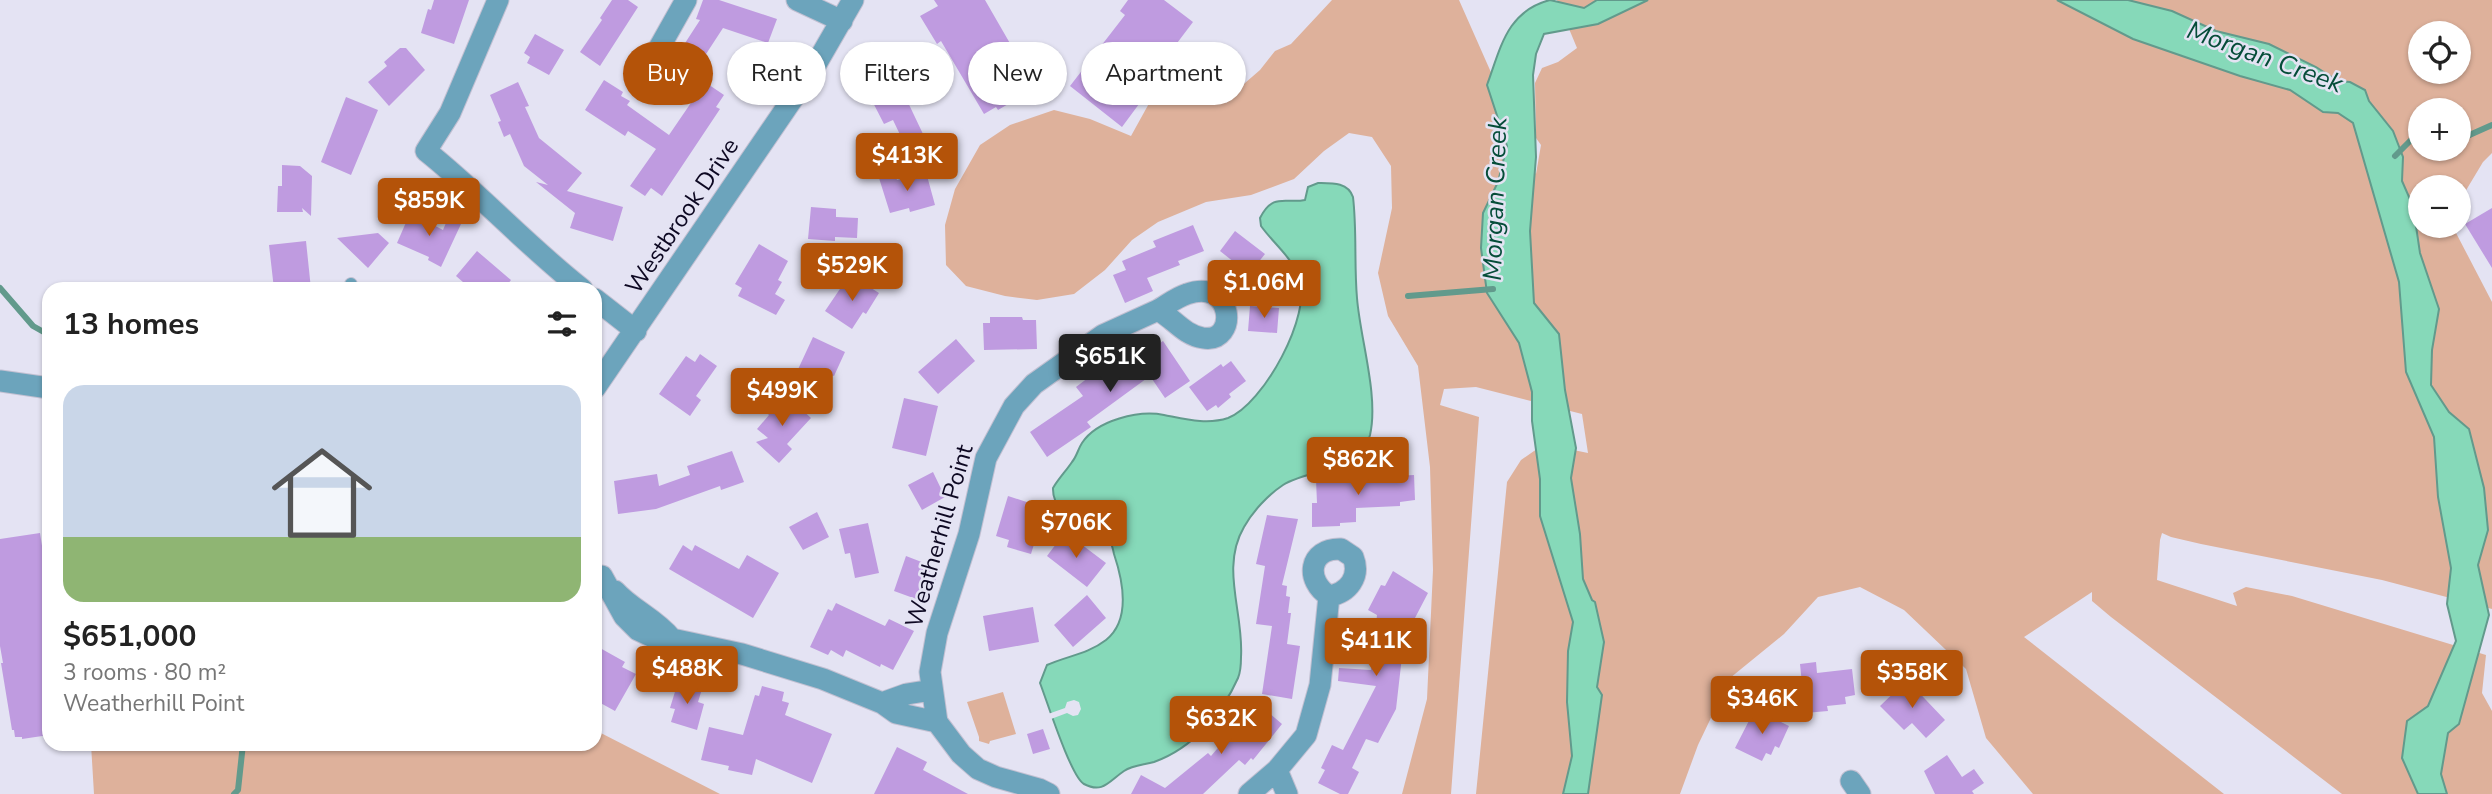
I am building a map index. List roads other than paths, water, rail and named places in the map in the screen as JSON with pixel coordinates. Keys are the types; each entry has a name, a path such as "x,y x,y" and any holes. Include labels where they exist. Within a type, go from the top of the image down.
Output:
{"street":[{"path":"498,0 450,113 426,151 460,178 520,237 574,282"},
{"path":"662,42 686,0"},
{"path":"797,0 842,21"},
{"name":"Westbrook Drive","path":"602,378 842,21 853,0"},
{"path":"602,304 636,331"},
{"name":"Weatherhill Point","path":"1049,794 978,769 961,754 937,722 930,672 937,633 969,534 986,458 1014,406 1034,384 1103,335 1158,310"},
{"path":"0,381 42,387"},
{"path":"602,580 624,616 638,631 655,638 742,654 823,678 882,703 896,713 937,722"},
{"path":"1249,794 1277,770 1306,735 1320,685 1329,596"},
{"path":"882,703 907,694 932,690"},
{"path":"1277,770 1287,794"}],"water":[{"name":"Morgan Creek","path":"1550,0 1584,8 1597,0 1648,0 1598,24 1544,34 1536,54 1533,75 1536,157 1530,231 1534,303 1559,334 1565,390 1576,448 1571,478 1580,534 1583,579 1595,602 1604,642 1597,687 1602,695 1588,794 1563,794 1572,756 1567,702 1568,651 1573,622 1540,516 1540,479 1532,421 1532,392 1519,343 1487,293 1481,248 1483,213 1498,182 1507,146 1487,85 1502,44 1515,22 1536,5"},
{"name":"Morgan Creek","path":"2057,0 2128,0 2172,11 2216,31 2269,44 2338,81 2350,82 2365,90 2369,101 2393,131 2403,157 2402,181 2408,195 2408,238 2418,238 2420,253 2439,309 2432,350 2431,385 2449,412 2469,429 2484,488 2488,530 2478,565 2489,615 2459,724 2448,733 2441,774 2447,794 2418,794 2402,758 2407,721 2428,706 2456,641 2447,604 2451,568 2438,497 2434,437 2406,372 2399,282 2353,123 2338,113 2323,112 2290,90 2240,76 2133,39"},
{"path":"1318,183 1343,186 1353,197 1357,298 1372,403 1370,435 1366,448 1356,459 1283,485 1261,504 1244,527 1237,543 1233,575 1241,640 1240,670 1215,717 1193,739 1168,756 1127,769 1101,787 1091,787 1084,784 1073,768 1040,683 1047,665 1092,649 1114,632 1122,611 1122,588 1109,539 1094,526 1059,507 1053,488 1089,435 1119,418 1154,414 1196,421 1220,420 1242,410 1256,396 1282,357 1292,335 1299,313 1301,294 1296,270 1261,226 1260,218 1275,202 1305,200 1308,187"}],"waterway":[{"path":"2471,134 2492,125"},
{"path":"2395,156 2408,143"},
{"path":"0,288 33,326 42,331"},
{"name":"Morgan Creek","path":"1408,296 1493,289"},
{"path":"234,794 238,790 242,751"}]}
